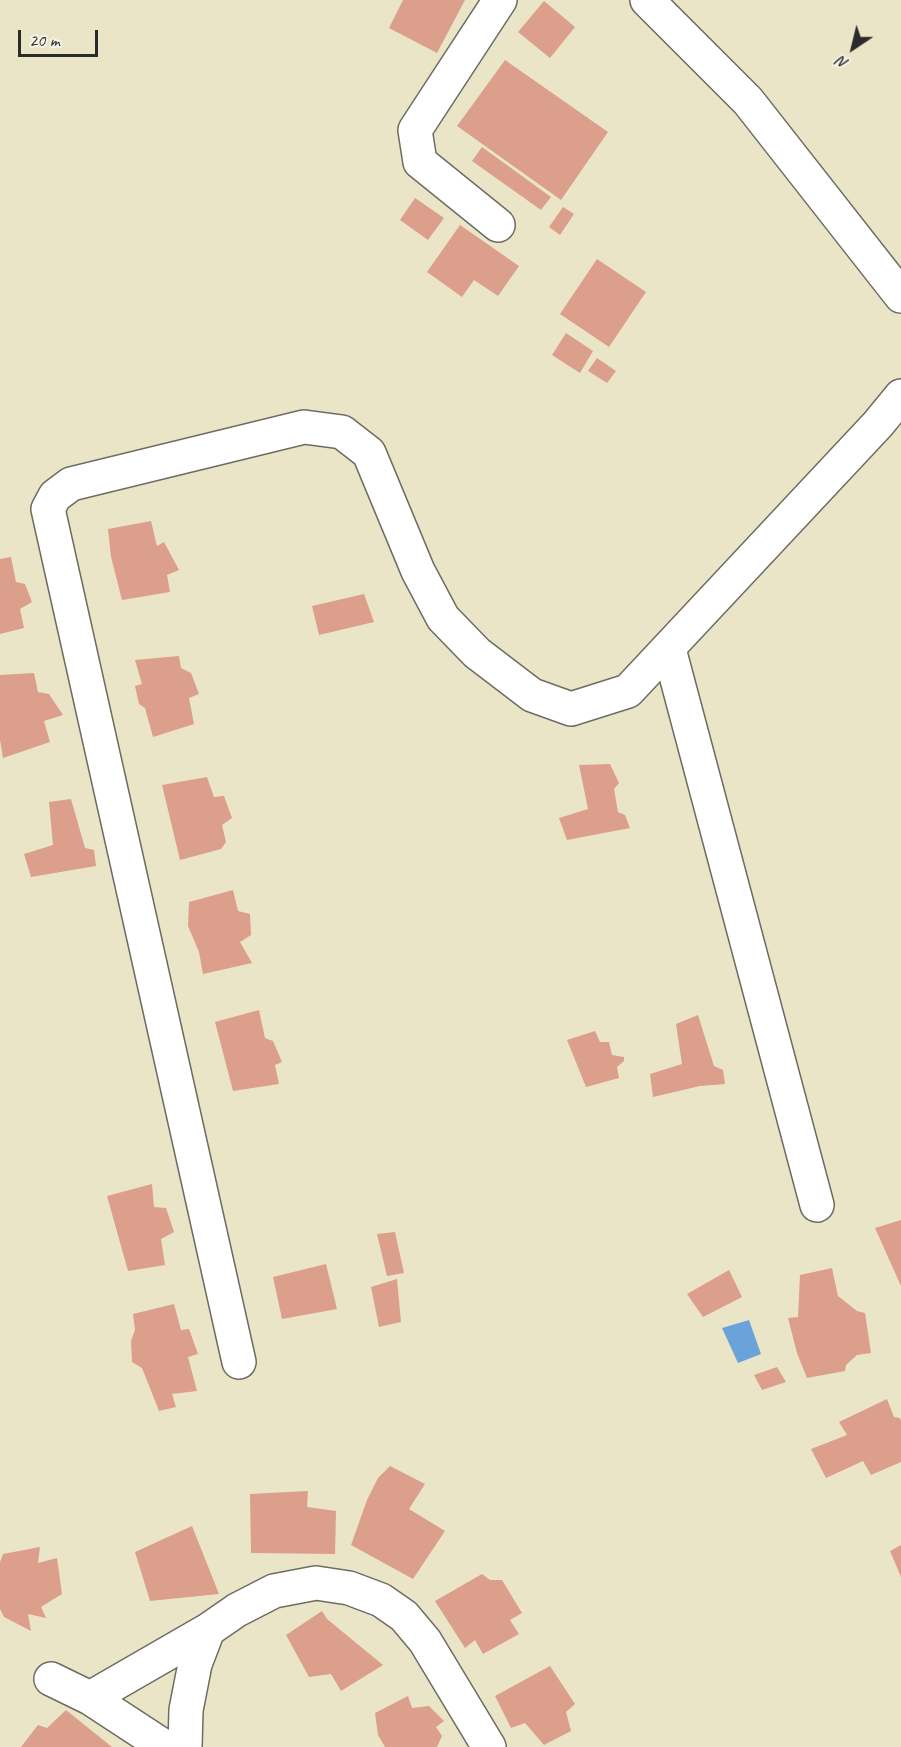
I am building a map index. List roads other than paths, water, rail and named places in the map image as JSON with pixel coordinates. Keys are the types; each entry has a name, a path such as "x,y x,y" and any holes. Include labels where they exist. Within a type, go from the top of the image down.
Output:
{"street":[{"path":"498,225 420,162 415,130 500,0"},
{"path":"647,0 748,101 901,296"},
{"path":"238,1362 48,509 55,496 71,484 304,427 342,432 369,453 418,571 442,618 477,652 532,695 571,708 628,691 878,424 901,396"},
{"path":"669,649 817,1205"},
{"path":"90,1698 208,1630 237,1610 274,1591 316,1583 349,1588 381,1600 404,1616 425,1641 489,1747"},
{"path":"185,1747 186,1710 195,1664 208,1630"},
{"path":"51,1678 90,1698 165,1747"}],"water":[{"path":"749,1320 761,1354 738,1363 722,1328"}]}
